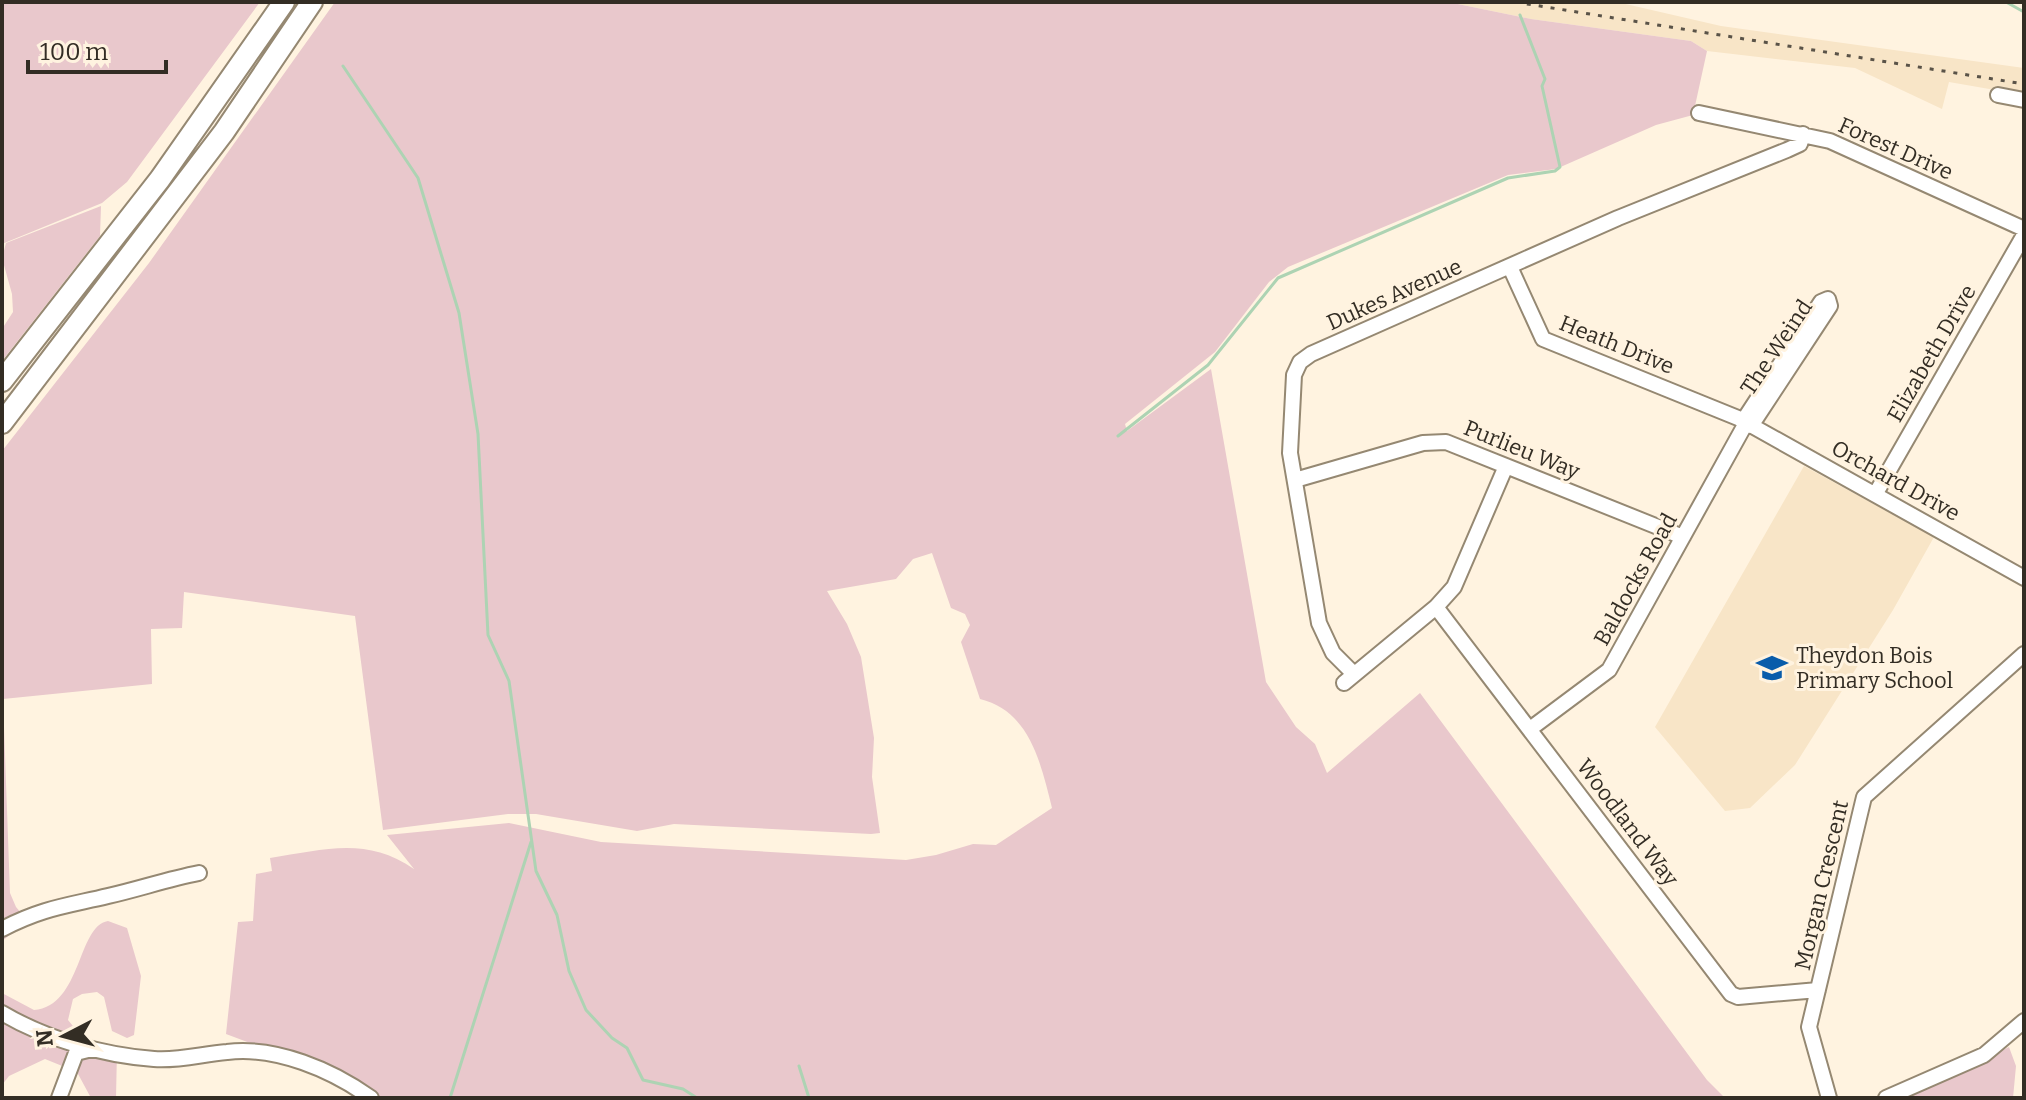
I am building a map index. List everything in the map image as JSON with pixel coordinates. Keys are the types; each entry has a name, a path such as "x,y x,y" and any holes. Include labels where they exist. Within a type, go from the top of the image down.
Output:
{"highway":[{"path":"2,381 153,189 284,2"},
{"path":"2,423 224,132 312,2"}],"street":[{"path":"1998,95 2024,100"},
{"name":"Forest Drive","path":"1699,113 1830,141 2024,232"},
{"name":"Dukes Avenue","path":"1436,607 1349,679 1319,623 1290,453 1294,375 1300,362 1311,354 1618,218 1797,146 1803,134"},
{"name":"Elizabeth Drive","path":"1876,493 2024,232"},
{"name":"Heath Drive","path":"1510,267 1543,339 1747,423"},
{"name":"The Weind","path":"1828,299 1831,303 1828,311 1747,423 1821,302 1828,299"},
{"name":"Orchard Drive","path":"1747,423 2024,578"},
{"name":"Baldocks Road","path":"1530,729 1609,670 1747,423"},
{"name":"Purlieu Way","path":"1295,480 1423,443 1446,442 1683,537"},
{"path":"1436,607 1454,587 1506,466"},
{"name":"Woodland Way","path":"1436,607 1731,994 1738,997 1818,990"},
{"name":"Morgan Crescent","path":"1829,1098 1809,1035 1864,797 2024,654"},
{"path":"2,929 36,911 111,896 177,875 199,873"},
{"path":"2,1013 60,1040 156,1059 228,1051 267,1053 326,1073 371,1098"},
{"path":"1886,1098 1984,1055 2024,1021"},
{"path":"59,1098 76,1053 100,1048"}],"shaded area":[{"path":"2,2 260,2 127,182 102,203 2,244"},
{"path":"335,2 1448,2 1531,19 1691,41 1707,51 1693,115 1656,125 1556,169 1508,175 1288,267 1269,282 1215,352 1125,424 1127,431 1211,369 1266,682 1296,727 1315,744 1327,773 1420,693 1707,1080 1725,1098 379,1098 357,1083 226,1034 238,922 253,921 256,874 272,871 270,858 327,849 362,849 379,852 414,869 387,835 509,823 601,842 906,860 973,844 996,845 1052,808 1038,757 1022,727 997,705 980,699 961,642 970,625 965,614 951,608 932,553 913,559 896,579 827,591 847,624 861,657 874,738 872,777 880,833 871,834 674,824 637,831 536,814 508,814 383,830 355,616 184,592 182,628 151,629 152,684 3,699 10,893 16,907 28,921 2,941 2,451 149,263"},
{"path":"1448,2 1617,2 1721,26 2024,68 2024,95 1949,82 1942,109 1855,68 1707,51 1691,41 1531,19"},
{"path":"101,206 100,236 2,361 2,329 13,312 12,294 2,258 6,243"},
{"name":"Theydon Bois Primary School","path":"1804,466 1934,537 1893,610 1795,765 1750,808 1725,811 1655,727"},
{"path":"108,921 127,928 141,976 134,1035 127,1038 112,1031 104,997 97,992 73,999 68,1020 82,1037 117,1050 116,1098 91,1098 77,1072 45,1059 9,1076 2,1085 2,993 34,1010 50,1005 70,981 90,936 98,926"},
{"path":"2009,1047 2016,1066 2013,1098 1908,1098"}],"waterway":[{"path":"2006,2 2024,12"},
{"path":"1118,436 1208,365 1278,278 1508,178 1555,171 1560,167 1542,86 1545,79 1520,15"},
{"path":"343,66 418,178 459,313 478,434 488,635 509,681 536,871 557,915 569,971 586,1010 612,1038 627,1048 643,1080 683,1089 697,1098"},
{"path":"450,1098 531,842"},
{"path":"799,1066 809,1098"}],"railway":[{"path":"1515,2 2024,84"}],"place":[{"name":"Theydon Bois Primary School","path":"1772,668"}]}
